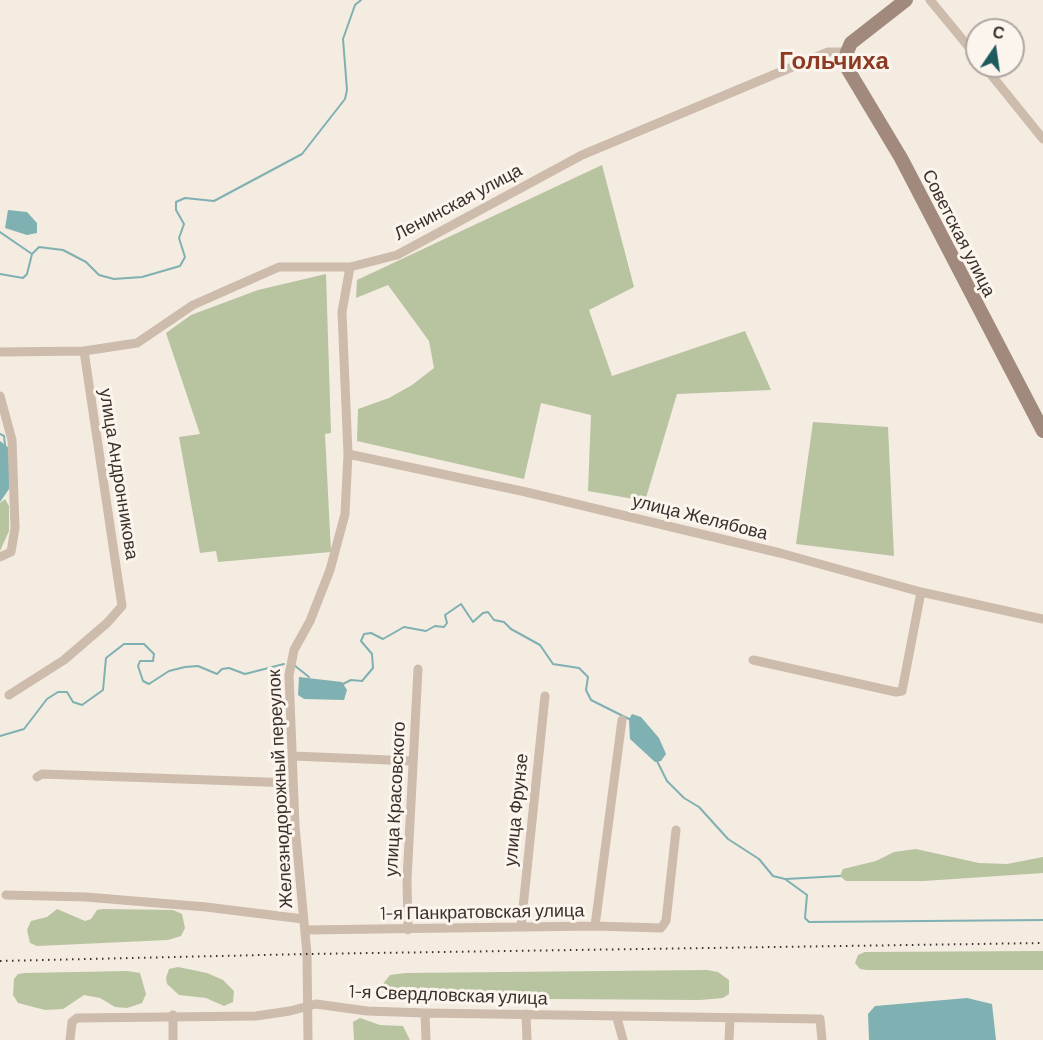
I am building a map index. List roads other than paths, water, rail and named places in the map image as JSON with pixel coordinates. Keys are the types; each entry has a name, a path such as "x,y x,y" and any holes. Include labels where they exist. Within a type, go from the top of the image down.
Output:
{"street":[{"path":"847,52 850,43 906,0"},
{"path":"930,0 965,42"},
{"name":"Ленинская улица","path":"0,352 84,351 137,343 194,305 279,267 350,267 397,255 582,154 828,52 847,52"},
{"name":"Советская улица","path":"847,52 847,68 861,96 901,158 1043,431"},
{"path":"994,78 1043,139"},
{"name":"Железнодорожный переулок","path":"308,1040 307,954 293,783 294,756 289,675 291,660 310,621 336,549 345,514 348,454 342,312 350,267"},
{"name":"улица Андронникова","path":"9,695 71,654 121,609 122,602 84,351"},
{"path":"0,396 12,440 15,528 11,552 0,557"},
{"name":"улица Желябова","path":"348,454 585,506 780,553 921,592 1043,619"},
{"path":"753,660 896,692 902,691 921,592"},
{"name":"улица Красовского","path":"408,930 407,880 418,669"},
{"name":"улица Фрунзе","path":"521,927 545,696"},
{"path":"596,926 622,720"},
{"path":"294,756 413,761"},
{"path":"37,777 42,774 293,783"},
{"name":"1-я Панкратовская улица","path":"305,930 596,926 661,928 666,921 676,830"},
{"path":"6,895 86,897 206,907 303,919"},
{"name":"1-я Свердловская улица","path":"70,1040 72,1022 76,1018 255,1016 316,1004 367,1011 425,1013 617,1018 820,1019 822,1040"},
{"path":"425,1013 426,1040"},
{"path":"526,1014 527,1040"},
{"path":"172,1016 173,1040"},
{"path":"617,1018 623,1040"},
{"path":"729,1040 730,1019"}],"water":[{"path":"8,210 27,212 37,223 37,233 27,235 5,228"},
{"path":"0,441 9,448 9,489 0,502"},
{"path":"299,677 342,682 347,690 344,700 304,699 298,695"},
{"path":"632,714 641,717 659,738 666,754 661,761 655,762 630,739 629,719"},
{"path":"967,998 992,1004 996,1040 869,1040 868,1014 875,1006"}],"waterway":[{"path":"0,274 23,278 27,274 32,254 39,247 63,250 86,262 99,275 114,279 142,277 180,266 185,257 179,238 184,224 176,210 176,202 185,198 214,201 302,154 345,99 347,90 343,39 355,5 361,0"},
{"path":"0,232 32,254"},
{"path":"0,434 4,436 5,445"},
{"path":"343,684 351,680 362,681 373,668 372,654 361,641 364,634 371,633 383,639 404,627 426,631 435,626 444,627 447,623 445,615 461,604 473,622 483,613 488,612 494,620 504,622 511,629 540,645 553,664 579,668 588,677 586,690 591,700 631,720"},
{"path":"0,736 24,729 47,699 58,692 67,692 73,702 82,705 103,690 106,658 124,644 144,644 154,654 153,661 140,661 138,666 143,681 149,684 169,671 185,667 198,666 217,674 222,669 229,668 245,674 284,664"},
{"path":"294,665 309,677"},
{"path":"657,761 667,781 684,798 699,807 728,839 759,859 773,876 785,879 807,895 805,918 809,922 1043,920"},
{"path":"786,879 840,876"}],"railway":[{"path":"0,961 1043,943"}],"district":[{"name":"Гольчиха","path":"834,61"}]}
